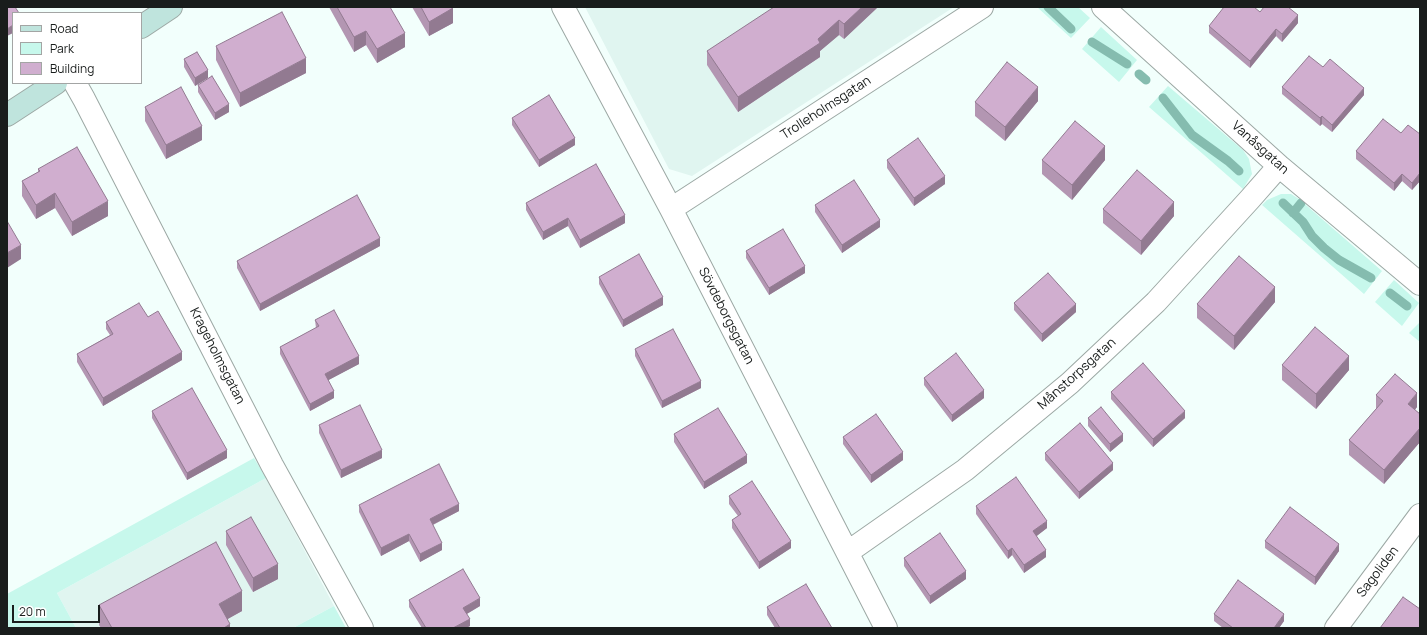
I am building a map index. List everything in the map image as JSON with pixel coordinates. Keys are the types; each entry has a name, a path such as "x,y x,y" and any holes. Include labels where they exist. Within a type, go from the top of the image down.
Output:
{"street":[{"path":"142,26 171,7"},
{"name":"Sövdeborgsgatan","path":"563,7 671,209 886,628"},
{"name":"Trolleholmsgatan","path":"671,209 982,7"},
{"name":"Vanåsgatan","path":"1103,7 1279,166 1420,284"},
{"path":"7,115 54,84"},
{"name":"Krageholmsgatan","path":"76,84 272,465 362,628"},
{"name":"Månstorpsgatan","path":"848,552 965,470 1070,383 1156,302 1279,166"},
{"name":"Sagoliden","path":"1336,628 1420,515"}],"shaded area":[{"path":"585,7 954,7 692,176 669,169"},
{"path":"266,478 334,606 293,628 76,628 57,593"}],"green space":[{"path":"1037,7 1078,7 1090,18 1071,38"},
{"path":"1101,27 1137,60 1119,82 1082,49"},
{"path":"1168,86 1243,150 1249,159 1252,174 1243,189 1149,107"},
{"path":"1281,194 1291,194 1299,199 1382,271 1364,294 1262,205 1267,200"},
{"path":"1394,280 1419,303 1402,326 1375,302"},
{"path":"1420,322 1420,342 1409,333"},
{"path":"254,458 266,478 57,593 76,628 7,628 7,594"},
{"path":"334,606 346,628 293,628"}],"building":[{"path":"7,7 15,7 18,12 12,12 12,26 7,29"},
{"path":"337,7 390,7 405,33 377,49 366,31 354,37"},
{"path":"421,7 452,7 453,8 429,22"},
{"path":"774,7 862,7 844,24 839,20 818,39 820,43 738,97 707,51"},
{"path":"1224,7 1254,7 1260,12 1264,7 1288,7 1298,15 1282,34 1276,29 1250,61 1209,26"},
{"path":"282,12 306,58 240,93 216,46"},
{"path":"197,52 208,70 195,78 184,59"},
{"path":"1309,56 1323,67 1330,59 1364,88 1332,125 1322,116 1320,118 1282,87"},
{"path":"1007,62 1038,87 1005,127 975,102"},
{"path":"212,76 229,104 215,113 198,85"},
{"path":"181,87 202,126 166,145 145,107"},
{"path":"549,95 575,138 539,160 512,118"},
{"path":"1383,119 1401,133 1408,125 1420,134 1420,173 1412,183 1402,174 1394,183 1356,151"},
{"path":"1075,121 1105,146 1072,185 1042,160"},
{"path":"918,138 945,176 914,198 887,160"},
{"path":"77,147 108,201 72,222 55,193 36,205 22,181 40,171 38,169"},
{"path":"596,164 625,215 580,240 568,218 543,232 526,203"},
{"path":"1137,170 1174,202 1141,241 1103,209"},
{"path":"854,180 880,220 842,245 815,205"},
{"path":"357,195 380,238 260,304 237,261"},
{"path":"7,221 21,245 7,253"},
{"path":"783,229 805,266 769,288 746,251"},
{"path":"639,254 663,297 623,320 599,277"},
{"path":"1239,256 1275,287 1234,336 1197,304"},
{"path":"1048,273 1076,304 1042,334 1014,303"},
{"path":"139,303 148,317 158,311 182,352 103,398 77,354 113,334 106,322"},
{"path":"334,310 359,356 325,374 334,391 310,404 280,347 319,326 315,320"},
{"path":"1315,327 1349,356 1316,394 1282,365"},
{"path":"673,329 701,381 662,401 635,349"},
{"path":"956,353 984,390 952,415 924,378"},
{"path":"1143,363 1185,411 1153,439 1111,392"},
{"path":"1395,374 1417,393 1408,404 1420,414 1420,428 1384,470 1349,440 1383,401 1376,395"},
{"path":"192,388 227,450 187,473 152,411"},
{"path":"360,405 382,450 341,470 319,425"},
{"path":"1101,407 1123,434 1110,444 1088,418"},
{"path":"718,408 747,455 704,482 674,434"},
{"path":"876,414 903,452 871,475 843,437"},
{"path":"1080,423 1113,463 1079,492 1045,453"},
{"path":"439,464 459,504 430,519 442,543 420,554 409,534 381,548 359,505"},
{"path":"1016,477 1047,521 1033,531 1046,550 1024,565 1012,548 1008,551 976,506"},
{"path":"752,481 791,541 759,562 732,520 741,514 729,496"},
{"path":"1290,507 1339,544 1315,577 1265,541"},
{"path":"251,517 278,564 253,578 226,531"},
{"path":"940,533 966,571 930,596 904,558"},
{"path":"216,542 242,591 219,604 230,624 224,628 112,628 99,605"},
{"path":"463,569 480,598 463,608 470,619 453,628 426,628 409,600"},
{"path":"1238,580 1284,614 1274,628 1233,628 1214,614"},
{"path":"806,584 832,628 780,628 767,607"},
{"path":"1403,597 1420,609 1420,628 1380,628"}],"waterway":[{"path":"1048,7 1071,29"},
{"path":"1092,42 1127,64"},
{"path":"1139,74 1146,80"},
{"path":"1163,98 1192,135 1228,161 1239,171"},
{"path":"1283,203 1303,222 1312,236 1324,248 1339,260 1371,278"},
{"path":"1293,213 1301,203"},
{"path":"1390,293 1407,306"}]}
